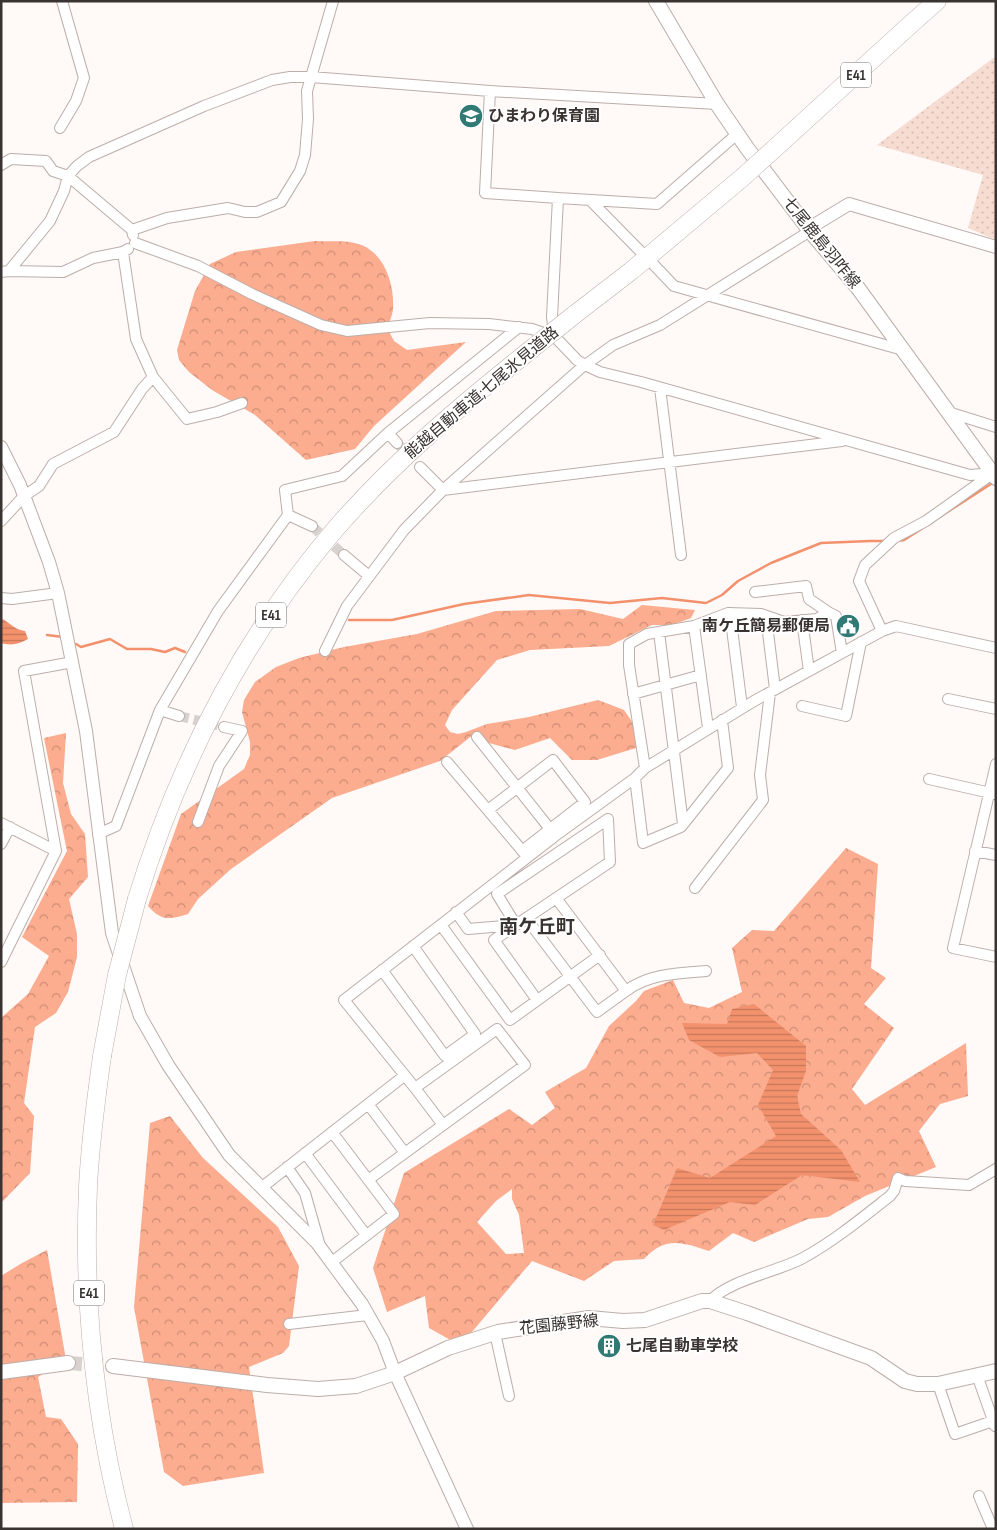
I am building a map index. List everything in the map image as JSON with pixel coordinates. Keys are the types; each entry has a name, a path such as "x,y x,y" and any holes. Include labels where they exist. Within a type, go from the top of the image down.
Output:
{"highway":[{"name":"能越自動車道;七尾氷見道路","path":"124,1529 104,1436 96,1380 90,1309 88,1188 94,1120 102,1056 117,975 138,898 164,818 204,729 249,648 280,602 333,533 403,458 442,422 630,271 743,177 937,1"}],"main road":[{"name":"七尾鹿島羽咋線","path":"656,1 737,134 810,231 858,288 994,476"},
{"name":"花園藤野線","path":"112,1366 238,1382 318,1389 356,1386 395,1373 448,1348 495,1333 589,1318 645,1320 695,1303 710,1301"},
{"path":"710,1301 871,1358 906,1381 917,1384 938,1384 996,1370"},
{"path":"1,1372 68,1363"}],"street":[{"path":"60,128 76,101 84,78 62,1"},
{"path":"132,230 167,218 228,208 245,212 258,212 280,202 291,188 300,171 305,155 308,91 333,1"},
{"path":"5,271 50,221 64,191 68,176 89,157 204,106 272,80 290,77 311,77 490,91 717,104"},
{"path":"490,91 485,193 657,204 737,134"},
{"path":"1,165 11,159 46,161 53,170 68,176 132,230 134,243"},
{"path":"555,337 552,316 558,198"},
{"path":"590,200 640,252"},
{"path":"326,652 347,606 404,530 443,490 585,364 613,345 660,325 810,231 816,224 849,204 996,247"},
{"path":"5,271 63,272 92,258 123,252 134,243"},
{"path":"134,243 198,266 252,294 321,324 347,331 430,323 489,324 532,329 555,337 577,360 600,372 970,475 994,476"},
{"path":"123,252 136,339 153,377 187,419 217,412 242,403"},
{"path":"653,264 674,286 904,350"},
{"path":"98,834 116,826 160,710 218,611 288,515 285,490 342,476 388,433 519,327"},
{"path":"1,522 24,496 39,486 52,464 114,432 142,389 153,377"},
{"path":"660,388 681,555"},
{"path":"948,412 996,427"},
{"path":"388,433 397,443"},
{"path":"443,490 846,440"},
{"path":"1,447 24,496 58,593 73,662 92,770 98,834 112,933 140,1016 158,1048 229,1155 320,1247 362,1304 382,1341 467,1529"},
{"path":"420,467 443,490"},
{"path":"882,631 859,581 865,565 890,541 926,521 994,476"},
{"path":"288,515 312,526"},
{"path":"344,555 369,576"},
{"path":"755,592 806,586 809,599 836,616 842,653"},
{"path":"1,598 12,599 58,593"},
{"path":"646,768 629,665 629,644 647,634 694,626 730,613 761,614 784,622 817,619 828,612"},
{"path":"730,613 742,707"},
{"path":"696,888 763,800 760,775 772,691 766,616"},
{"path":"802,620 809,671"},
{"path":"694,626 708,728"},
{"path":"525,854 635,778 646,768 708,728 742,707 882,631 896,626 996,648"},
{"path":"659,632 683,824"},
{"path":"802,706 846,716 861,642"},
{"path":"1,962 56,851 24,671 73,662"},
{"path":"633,694 701,674"},
{"path":"948,699 996,709"},
{"path":"160,710 179,716"},
{"path":"635,778 643,843 681,827 728,768 722,720"},
{"path":"198,822 219,766 242,731 224,727"},
{"path":"477,737 550,829"},
{"path":"443,1125 344,1000 456,912 525,854 550,829 585,802 553,760 488,810"},
{"path":"447,762 525,854"},
{"path":"996,764 992,794 976,851 953,948 996,957"},
{"path":"929,779 992,794"},
{"path":"494,940 610,862 608,819 497,894 516,925"},
{"path":"1,844 6,825 56,851"},
{"path":"976,851 996,855"},
{"path":"556,898 626,991"},
{"path":"456,912 468,929 516,925"},
{"path":"526,918 598,1012 632,986 668,974 706,971"},
{"path":"440,925 510,1020 600,955"},
{"path":"485,928 537,1000"},
{"path":"382,970 445,1056 475,1034 413,946"},
{"path":"368,1180 525,1065 497,1029 415,1088"},
{"path":"261,1188 404,1076"},
{"path":"368,1104 406,1153"},
{"path":"332,1132 394,1214 332,1262"},
{"path":"305,1153 366,1235"},
{"path":"287,1167 305,1193 320,1247"},
{"path":"710,1301 716,1294 800,1259 818,1249 890,1196 894,1191 898,1178 905,1181 969,1185 996,1169"},
{"path":"289,1324 368,1315"},
{"path":"495,1333 509,1396"},
{"path":"938,1384 955,1434 994,1424 977,1375"},
{"path":"979,1496 993,1529"}],"shaded area":[{"path":"996,56 996,240 968,228 983,175 877,145"},
{"path":"1,618 15,628 25,631 28,639 15,644 1,643"},
{"path":"754,1004 806,1046 806,1071 797,1096 801,1114 841,1150 860,1182 802,1175 755,1205 730,1202 664,1230 653,1225 677,1168 710,1178 776,1136 758,1105 773,1070 757,1053 720,1057 689,1040 682,1023 727,1024 732,1009"}],"green space":[{"path":"315,241 354,243 364,246 380,259 392,289 393,312 387,328 394,341 407,350 466,342 374,426 355,449 306,460 255,415 212,390 189,372 179,360 177,350 195,291 210,264 236,252"},
{"path":"642,605 695,610 691,618 672,625 652,625 609,646 530,650 497,660 452,710 445,725 450,732 458,734 487,724 529,717 598,700 624,710 640,733 639,747 597,760 572,760 550,738 515,750 489,743 474,734 440,761 332,798 231,869 198,899 188,914 170,918 161,917 148,906 181,814 244,769 250,755 250,742 242,712 244,700 255,682 276,667 299,658 344,647 417,634 496,611 580,609 623,619"},
{"path":"66,733 63,783 71,814 85,834 88,877 69,899 77,934 77,957 68,992 56,1013 35,1027 24,1103 34,1116 30,1173 1,1203 1,1018 28,994 49,956 22,937 67,851 44,738"},
{"path":"846,848 878,864 871,968 886,978 864,1004 894,1028 852,1089 865,1105 966,1043 968,1096 940,1104 919,1131 936,1167 865,1196 828,1217 808,1219 754,1242 733,1233 709,1251 690,1245 667,1244 659,1247 644,1259 614,1261 584,1281 532,1261 471,1333 454,1342 429,1328 425,1296 387,1312 373,1268 404,1173 509,1109 532,1125 555,1108 545,1092 586,1068 609,1026 644,991 673,980 684,1003 709,1008 742,992 732,948 752,930 774,931","holes":["512,1189 512,1199 519,1215 524,1253 506,1254 477,1222 496,1201"]},
{"path":"170,1116 203,1158 278,1227 299,1266 289,1346 283,1353 249,1367 264,1473 183,1486 164,1472 134,1307 150,1123"},
{"path":"47,1250 66,1360 38,1377 46,1417 61,1419 78,1444 77,1502 1,1503 1,1276"}],"waterway":[{"path":"938,518 994,482"},
{"path":"897,541 904,540 923,528"},
{"path":"349,620 392,620 464,604 529,595 610,603 662,598 706,603 722,595 738,581 771,563 821,543 886,541"},
{"path":"47,635 63,637"},
{"path":"76,644 81,647 110,639 127,649 151,649 165,652 175,648 185,652"}],"tunnel":[{"path":"397,443 420,467"},
{"path":"312,526 344,555"},
{"path":"179,716 224,727"},
{"path":"68,1363 113,1366"}],"place":[{"name":"ひまわり保育園","path":"471,116"},
{"name":"南ケ丘簡易郵便局","path":"848,626"},
{"name":"七尾自動車学校","path":"609,1346"}],"district":[{"name":"南ケ丘町","path":"537,927"}]}
